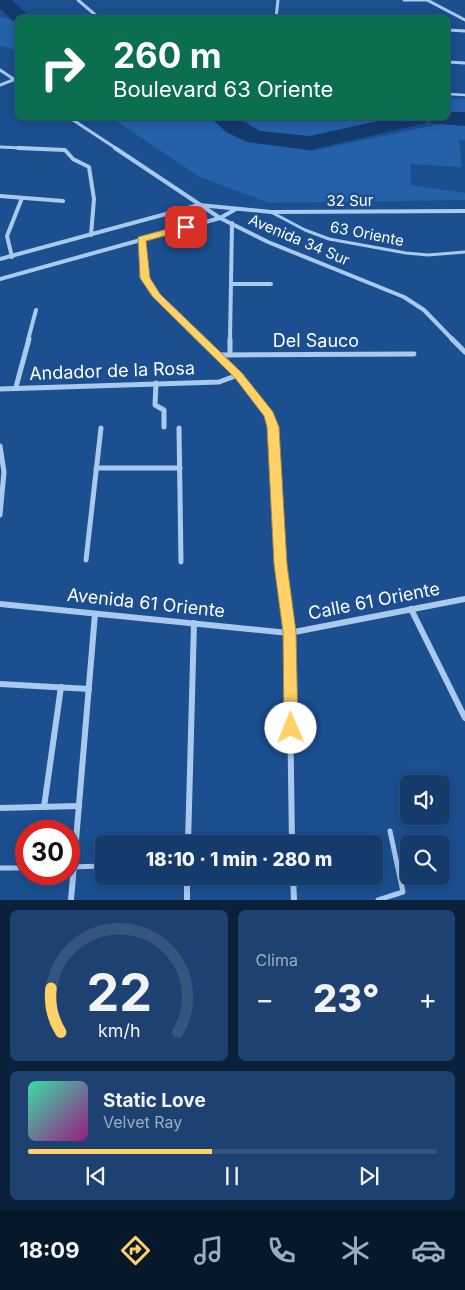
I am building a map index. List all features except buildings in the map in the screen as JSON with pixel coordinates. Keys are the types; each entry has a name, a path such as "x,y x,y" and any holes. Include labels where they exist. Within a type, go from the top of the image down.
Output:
{"street":[{"path":"78,0 96,15"},
{"path":"276,15 278,0"},
{"path":"404,0 429,0 465,20"},
{"path":"450,30 465,31"},
{"path":"450,62 465,63"},
{"path":"0,70 13,80"},
{"path":"0,85 13,80"},
{"name":"Avenida 34 Sur","path":"73,120 220,218 268,242 404,297 424,310 465,352"},
{"path":"0,147 65,150 73,159 89,167 94,199 90,235"},
{"path":"0,196 63,201"},
{"path":"12,257 7,236 22,198"},
{"path":"0,259 200,205"},
{"name":"32 Sur","path":"200,205 271,212 465,212"},
{"path":"0,279 220,218 236,209"},
{"path":"230,355 232,223"},
{"path":"141,239 145,278 150,288 238,375 261,402 269,415 273,427 281,564 290,632 292,835"},
{"path":"231,284 271,284"},
{"path":"16,388 36,310"},
{"name":"Del Sauco","path":"217,355 414,354"},
{"name":"Andador de la Rosa","path":"0,389 219,382 238,375"},
{"path":"156,383 155,405 164,410 164,427"},
{"path":"86,560 101,428"},
{"path":"180,428 182,562"},
{"path":"0,446 3,455 5,486 0,515"},
{"path":"96,468 180,468"},
{"name":"Calle 61 Oriente","path":"290,632 465,599"},
{"name":"Avenida 61 Oriente","path":"0,604 290,632"},
{"path":"411,609 465,718"},
{"path":"77,820 95,614"},
{"path":"188,835 194,623"},
{"path":"0,684 89,689"},
{"path":"44,807 61,687"},
{"path":"0,808 79,806"},
{"path":"71,885 71,900"},
{"path":"187,885 187,900"},
{"path":"293,885 294,900"}],"lane":[{"path":"450,94 465,95"},
{"name":"63 Oriente","path":"271,212 305,230 329,238 406,253 428,255 465,252"},
{"path":"378,900 403,892 390,831"},
{"path":"80,867 95,866"},
{"path":"0,868 15,868"}],"shaded area":[{"path":"0,16 15,21 15,52 10,48 0,46"},
{"path":"450,98 465,99 465,116 450,115"},
{"path":"115,120 215,120 254,141 312,151 440,124 465,126 465,140 459,140 462,167 410,164 411,185 465,193 465,200 269,203 200,177"},
{"path":"246,120 397,120 303,139 256,132"}],"waterway":[{"path":"1,0 18,15"},
{"path":"450,118 465,119"},
{"path":"225,120 234,127 255,137 310,143 409,120"}],"route":[{"path":"186,227 141,239 145,278 156,296 238,375 261,402 269,415 273,427 281,564 290,632 291,728"}]}
